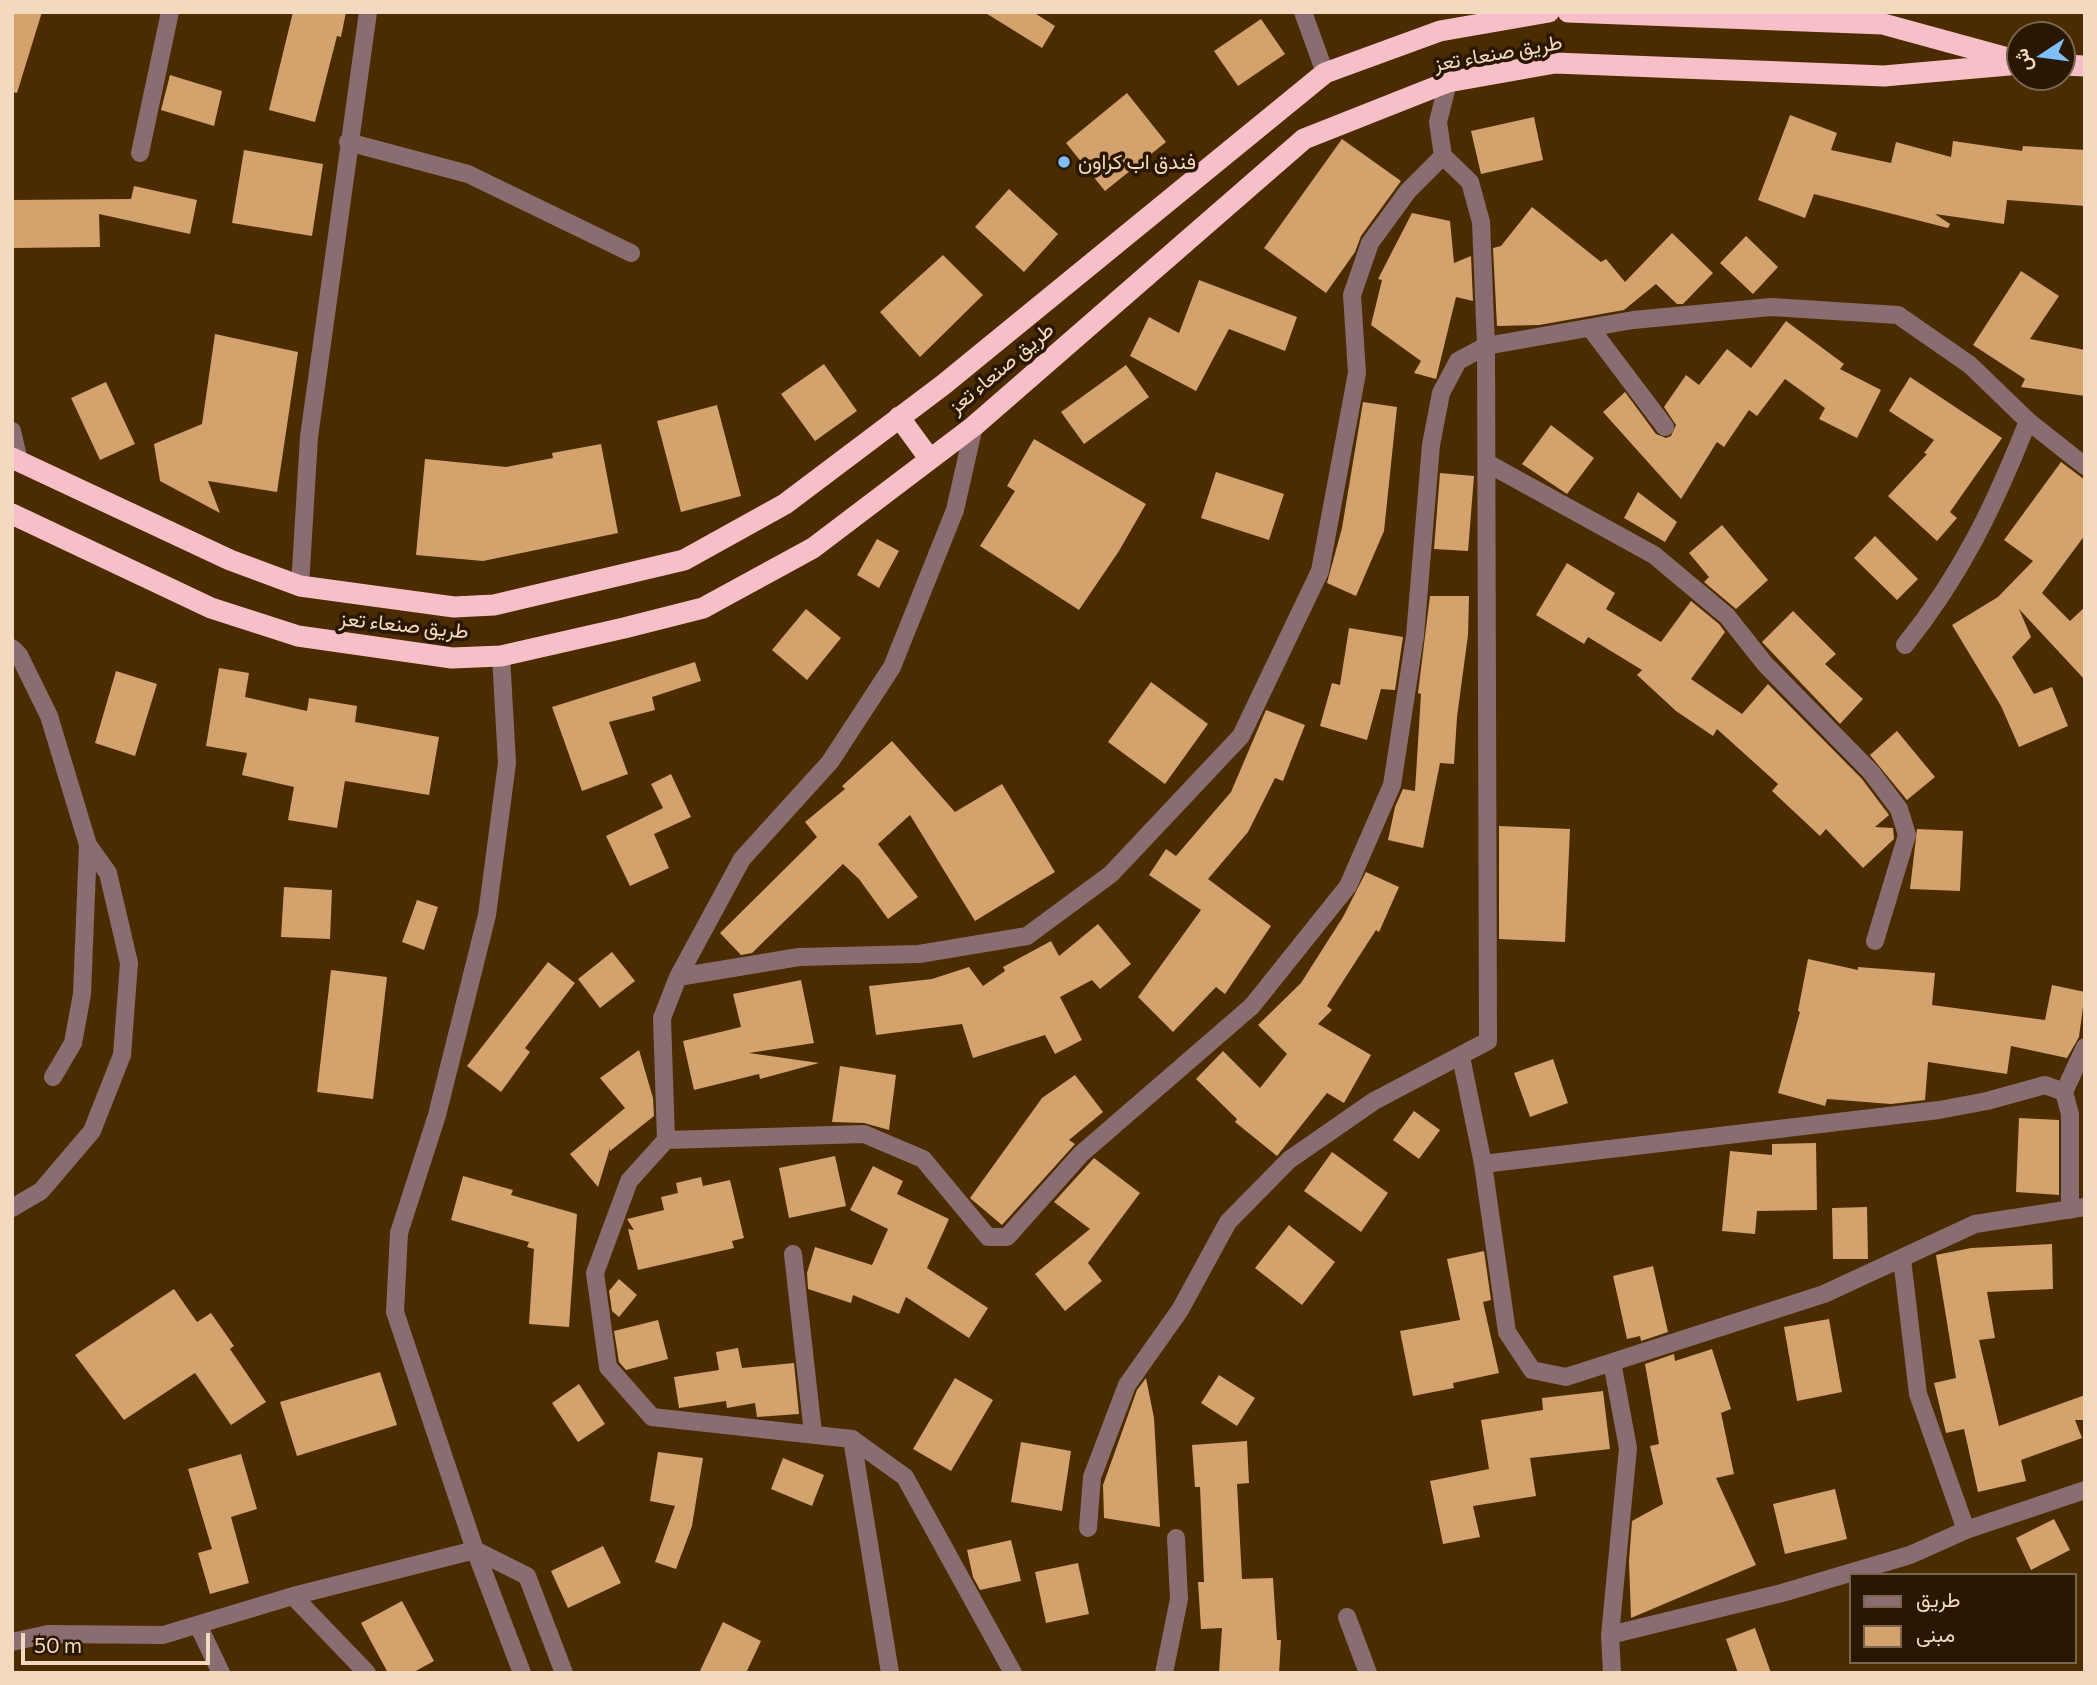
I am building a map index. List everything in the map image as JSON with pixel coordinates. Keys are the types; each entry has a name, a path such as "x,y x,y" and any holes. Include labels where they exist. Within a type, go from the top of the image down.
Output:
{"highway":[{"name":"طريق صنعاء تعز","path":"16,459 230,560 300,586 454,607 494,605 684,560 785,505 943,385 1325,73 1440,31 1549,12"},
{"name":"طريق صنعاء تعز","path":"1568,12 1883,24 2006,59"},
{"name":"طريق صنعاء تعز","path":"12,514 211,608 298,636 452,658 501,656 703,608 813,548 974,426 1304,139 1448,82 1555,63 1884,76 2006,64"},
{"path":"899,416 929,458"}],"street":[{"path":"140,153 170,12"},
{"path":"300,586 309,437 368,12"},
{"path":"1303,12 1325,73"},
{"path":"1088,1528 1092,1477 1127,1385 1180,1310 1228,1222 1289,1160 1374,1101 1488,1041 1486,346 1481,222 1469,182 1443,156 1438,122 1448,82"},
{"path":"348,142 468,174 631,253"},
{"path":"678,977 799,957 919,954 1027,936 1111,874 1241,736 1320,571 1357,373 1352,295 1370,243 1408,191 1443,156"},
{"path":"666,1140 864,1133 923,1158 988,1237 1007,1237 1081,1154 1252,1006 1348,886 1392,785 1415,636 1431,445 1441,393 1458,361 1486,346 1591,330 1633,320 1771,307 1898,315 1970,365 2028,421 2085,466"},
{"path":"1591,330 1665,428"},
{"path":"1905,645 1940,602 1994,506 2028,421"},
{"path":"974,426 955,510 892,667 830,762 742,859 678,977 662,1018 666,1140 629,1181 595,1273 608,1367 652,1417 852,1439 905,1477 1013,1673"},
{"path":"12,431 16,459"},
{"path":"1487,463 1654,555 1727,617 1765,664 1871,772 1899,809 1907,835 1875,941"},
{"path":"12,648 19,655 49,716 88,845 108,873 129,963 122,1055 92,1131 41,1191 12,1208"},
{"path":"501,656 507,762 488,915 437,1115 399,1233 394,1283 395,1312 475,1550 522,1673"},
{"path":"53,1077 73,1043 82,994 88,845"},
{"path":"1461,1057 1483,1164 1507,1332 1532,1370 1566,1377 1824,1294 1975,1224 2077,1209 2070,1114 2064,1092 2085,1047"},
{"path":"1483,1164 1939,1110 2045,1086 2064,1092"},
{"path":"793,1254 813,1433"},
{"path":"1902,1259 1918,1394 1966,1530"},
{"path":"1612,1362 1628,1448 1610,1635 1612,1673"},
{"path":"852,1439 890,1673"},
{"path":"1849,1573 1910,1555 1966,1530 2085,1490"},
{"path":"1164,1673 1179,1599 1176,1538"},
{"path":"12,1642 48,1634 163,1635 293,1596 475,1550 527,1576 564,1673"},
{"path":"1610,1635 1782,1593 1848,1573"},
{"path":"293,1596 367,1673"},
{"path":"1347,1617 1368,1673"},
{"path":"198,1625 221,1673"}],"building":[{"path":"12,12 42,12 17,93 12,92"},
{"path":"293,12 346,12 341,37 337,36 315,122 269,110"},
{"path":"984,12 1033,12 1055,26 1042,48"},
{"path":"1261,19 1285,54 1238,86 1214,51"},
{"path":"170,75 222,91 214,126 161,110"},
{"path":"1127,93 1166,142 1105,191 1066,143"},
{"path":"1790,115 1837,133 1831,150 1891,163 1896,142 1951,157 1953,141 2022,151 2023,146 2085,150 2085,206 2007,200 2004,224 1935,214 1950,224 1948,228 1814,194 1805,218 1758,200"},
{"path":"1534,117 1543,160 1481,174 1471,131"},
{"path":"1342,139 1401,181 1361,236 1355,252 1326,293 1264,248"},
{"path":"244,150 323,164 312,236 232,223"},
{"path":"134,186 197,200 190,234 99,214 100,247 12,248 12,200 131,199"},
{"path":"1009,189 1058,234 1024,272 975,227"},
{"path":"1532,207 1601,262 1606,259 1625,282 1672,233 1713,273 1683,304 1677,304 1656,284 1624,310 1539,325 1497,326 1493,248 1501,246"},
{"path":"1412,213 1450,221 1454,263 1471,256 1473,301 1456,297 1436,379 1414,373 1421,361 1371,325 1382,280 1378,279"},
{"path":"1746,236 1778,267 1753,294 1720,263"},
{"path":"943,255 983,295 920,357 880,312"},
{"path":"2021,271 2059,296 2030,339 2085,350 2085,396 2021,387 2025,379 1973,345"},
{"path":"1199,280 1297,317 1285,351 1229,329 1196,391 1130,356 1149,317 1179,333"},
{"path":"1786,321 1844,364 1840,369 1881,390 1857,438 1819,419 1825,408 1785,379 1757,416 1749,410 1724,447 1717,442 1681,499 1603,412 1625,392 1656,434 1666,438 1671,436 1676,425 1664,407 1686,375 1699,385 1727,349 1751,368"},
{"path":"215,334 298,352 277,492 208,481 220,513 160,481 154,444 202,424"},
{"path":"824,364 857,411 815,441 781,394"},
{"path":"1126,365 1149,397 1084,444 1061,412"},
{"path":"1910,377 2002,438 1950,512 1957,518 1937,541 1888,496 1927,454 1924,453 1934,440 1889,411"},
{"path":"106,382 135,444 100,460 71,398"},
{"path":"1363,402 1397,407 1384,531 1356,596 1327,583 1342,528"},
{"path":"717,405 741,496 681,512 657,421"},
{"path":"1551,425 1594,458 1567,494 1522,464"},
{"path":"1034,439 1146,504 1119,551 1079,610 980,546 1015,491 1007,486"},
{"path":"601,444 618,533 483,561 416,555 425,459 506,467 553,458 552,453"},
{"path":"2061,462 2085,480 2085,535 2042,593 2070,621 2085,607 2085,680 2019,609 2031,637 2012,657 2034,694 2052,687 2068,726 2019,747 2001,706 1952,625 1998,597 2033,561 2004,540"},
{"path":"1216,472 1284,494 1269,540 1201,518"},
{"path":"1440,473 1474,476 1468,551 1434,549"},
{"path":"1638,492 1677,522 1665,542 1624,518"},
{"path":"1722,525 1768,580 1736,609 1704,582 1709,577 1689,553"},
{"path":"1875,536 1918,579 1897,600 1854,558"},
{"path":"877,539 899,551 879,588 857,575"},
{"path":"1567,563 1615,593 1606,609 1661,642 1691,601 1719,624 1725,632 1691,679 1742,714 1768,684 1862,779 1889,815 1875,827 1893,828 1894,839 1863,868 1826,829 1820,836 1772,791 1778,784 1717,729 1713,736 1676,711 1637,675 1642,670 1588,637 1584,644 1536,615"},
{"path":"1430,596 1469,596 1468,635 1454,764 1440,763 1423,848 1388,840 1395,807 1403,789 1415,791 1421,694 1418,693"},
{"path":"806,609 841,638 807,680 772,650"},
{"path":"1793,611 1836,654 1825,664 1863,699 1840,724 1762,642"},
{"path":"1349,628 1403,637 1395,690 1381,689 1367,740 1320,726 1332,683 1340,685"},
{"path":"695,662 701,681 652,697 655,710 609,722 628,774 582,791 552,707"},
{"path":"219,668 249,673 245,697 307,711 309,698 357,706 355,722 439,737 429,795 345,781 337,828 288,820 294,787 242,775 247,753 206,746"},
{"path":"116,671 157,684 135,756 95,743"},
{"path":"1151,682 1208,724 1165,784 1108,742"},
{"path":"1266,710 1305,725 1283,781 1275,778 1248,832 1208,879 1271,926 1225,994 1216,987 1173,1032 1138,997 1201,910 1149,875 1166,849 1176,856 1231,792"},
{"path":"1897,731 1935,777 1907,800 1870,755"},
{"path":"892,741 955,812 1002,784 1055,872 975,921 910,815 878,844 918,897 888,919 859,879 843,864 752,953 741,955 720,933 817,837 805,822 845,789 842,786"},
{"path":"671,774 691,817 654,834 669,868 630,886 606,836 663,808 651,784"},
{"path":"1499,826 1570,829 1565,942 1499,939"},
{"path":"1917,829 1963,831 1960,891 1910,889"},
{"path":"1366,872 1399,887 1379,932 1376,930 1327,1006 1332,1010 1318,1024 1371,1055 1344,1103 1327,1093 1277,1156 1235,1122 1237,1119 1196,1079 1223,1051 1260,1088 1287,1054 1258,1025 1301,983 1343,917"},
{"path":"284,887 332,890 330,939 281,937"},
{"path":"417,900 438,907 424,950 402,942"},
{"path":"1098,924 1131,964 1100,989 1092,980 1060,997 1082,1040 1055,1054 1045,1035 973,1058 962,1024 876,1035 869,986 932,979 969,967 983,986 1005,971 1003,967 1051,941 1059,956"},
{"path":"612,952 635,981 600,1008 578,979"},
{"path":"1808,959 1858,970 1858,967 1935,973 1932,1005 2045,1020 2052,985 2085,992 2079,1037 2067,1058 2011,1046 2007,1074 1928,1062 1925,1100 1891,1104 1827,1099 1825,1106 1778,1093 1800,1012 1798,1011"},
{"path":"548,962 575,983 525,1048 530,1052 501,1092 467,1066"},
{"path":"331,970 387,977 373,1099 317,1092"},
{"path":"801,980 814,1043 749,1053 819,1063 760,1079 759,1074 694,1090 683,1041 741,1027 733,994"},
{"path":"639,1050 653,1098 654,1116 610,1151 610,1148 598,1187 570,1154 625,1108 600,1078"},
{"path":"1553,1059 1568,1103 1530,1117 1514,1073"},
{"path":"840,1066 896,1075 889,1130 864,1123 832,1122"},
{"path":"1075,1075 1103,1112 1069,1140 1075,1144 1002,1225 970,1198 1042,1098"},
{"path":"1414,1111 1440,1130 1419,1159 1393,1140"},
{"path":"2019,1118 2059,1120 2059,1195 2016,1192"},
{"path":"1816,1143 1817,1210 1757,1211 1755,1234 1722,1231 1730,1151 1772,1155 1772,1144"},
{"path":"1332,1152 1388,1193 1361,1232 1304,1191"},
{"path":"835,1156 846,1206 789,1218 779,1168"},
{"path":"1094,1158 1140,1193 1088,1263 1102,1281 1065,1311 1035,1274 1090,1229 1054,1202"},
{"path":"873,1166 903,1181 897,1194 949,1219 927,1268 988,1308 969,1338 906,1297 899,1314 853,1295 851,1303 808,1289 807,1273 815,1247 872,1265 888,1229 850,1210"},
{"path":"463,1176 513,1190 511,1195 577,1214 569,1327 529,1324 534,1249 527,1247 529,1242 451,1220"},
{"path":"701,1177 703,1186 730,1180 744,1238 732,1241 734,1248 638,1270 628,1229 634,1230 627,1219 664,1210 661,1197 678,1193 676,1183"},
{"path":"1867,1207 1868,1259 1833,1259 1832,1208"},
{"path":"1289,1225 1335,1262 1302,1305 1255,1268"},
{"path":"2052,1244 2053,1289 1987,1292 1995,1338 1979,1340 1999,1426 2085,1395 2085,1420 2075,1420 2082,1438 2021,1460 2026,1481 1978,1492 1964,1429 1946,1433 1934,1383 1956,1378 1936,1255 1971,1248"},
{"path":"1484,1251 1491,1300 1483,1302 1499,1373 1453,1383 1454,1388 1413,1396 1400,1331 1460,1320 1447,1259"},
{"path":"1653,1266 1668,1332 1641,1341 1640,1336 1627,1339 1613,1276"},
{"path":"619,1279 637,1295 619,1317 612,1311 609,1291"},
{"path":"174,1289 197,1322 211,1313 234,1346 230,1349 266,1402 231,1425 195,1373 124,1420 75,1355"},
{"path":"1829,1319 1842,1392 1797,1401 1784,1327"},
{"path":"658,1320 668,1359 626,1370 619,1362 614,1331"},
{"path":"738,1348 742,1368 794,1363 799,1414 757,1417 755,1403 727,1408 726,1401 679,1408 674,1377 719,1370 716,1352"},
{"path":"1712,1349 1731,1409 1721,1413 1734,1474 1716,1478 1756,1565 1631,1618 1629,1561 1632,1521 1663,1504 1650,1446 1659,1444 1645,1364 1674,1354 1675,1361"},
{"path":"380,1372 397,1425 297,1456 280,1402"},
{"path":"1219,1375 1255,1398 1237,1426 1201,1403"},
{"path":"955,1378 993,1400 951,1471 913,1449"},
{"path":"1146,1378 1154,1418 1160,1527 1104,1518 1103,1485 1137,1390"},
{"path":"579,1384 605,1424 578,1442 552,1403"},
{"path":"1603,1391 1610,1449 1530,1458 1536,1496 1473,1506 1480,1537 1443,1544 1430,1481 1489,1469 1481,1420 1543,1410 1542,1398"},
{"path":"1247,1441 1249,1483 1237,1484 1242,1579 1273,1578 1277,1640 1281,1640 1279,1673 1219,1673 1222,1628 1201,1629 1198,1582 1204,1582 1200,1487 1195,1487 1192,1445"},
{"path":"1021,1442 1071,1451 1062,1511 1011,1502"},
{"path":"658,1452 703,1458 692,1526 676,1569 655,1562 675,1506 650,1501"},
{"path":"241,1454 257,1509 231,1517 249,1583 210,1594 198,1553 212,1549 188,1469"},
{"path":"783,1458 824,1475 812,1506 771,1489"},
{"path":"1835,1489 1847,1539 1785,1554 1773,1504"},
{"path":"2054,1519 2070,1550 2031,1570 2016,1538"},
{"path":"1011,1540 1021,1581 980,1590 973,1577 967,1550"},
{"path":"603,1546 621,1583 568,1608 551,1571"},
{"path":"1078,1563 1089,1614 1046,1623 1035,1572"},
{"path":"402,1601 434,1661 412,1673 388,1673 361,1623"},
{"path":"723,1622 761,1641 746,1673 699,1673"},
{"path":"1755,1628 1771,1673 1738,1673 1726,1639"}],"place":[{"name":"فندق اب كراون","path":"1064,162"}]}
